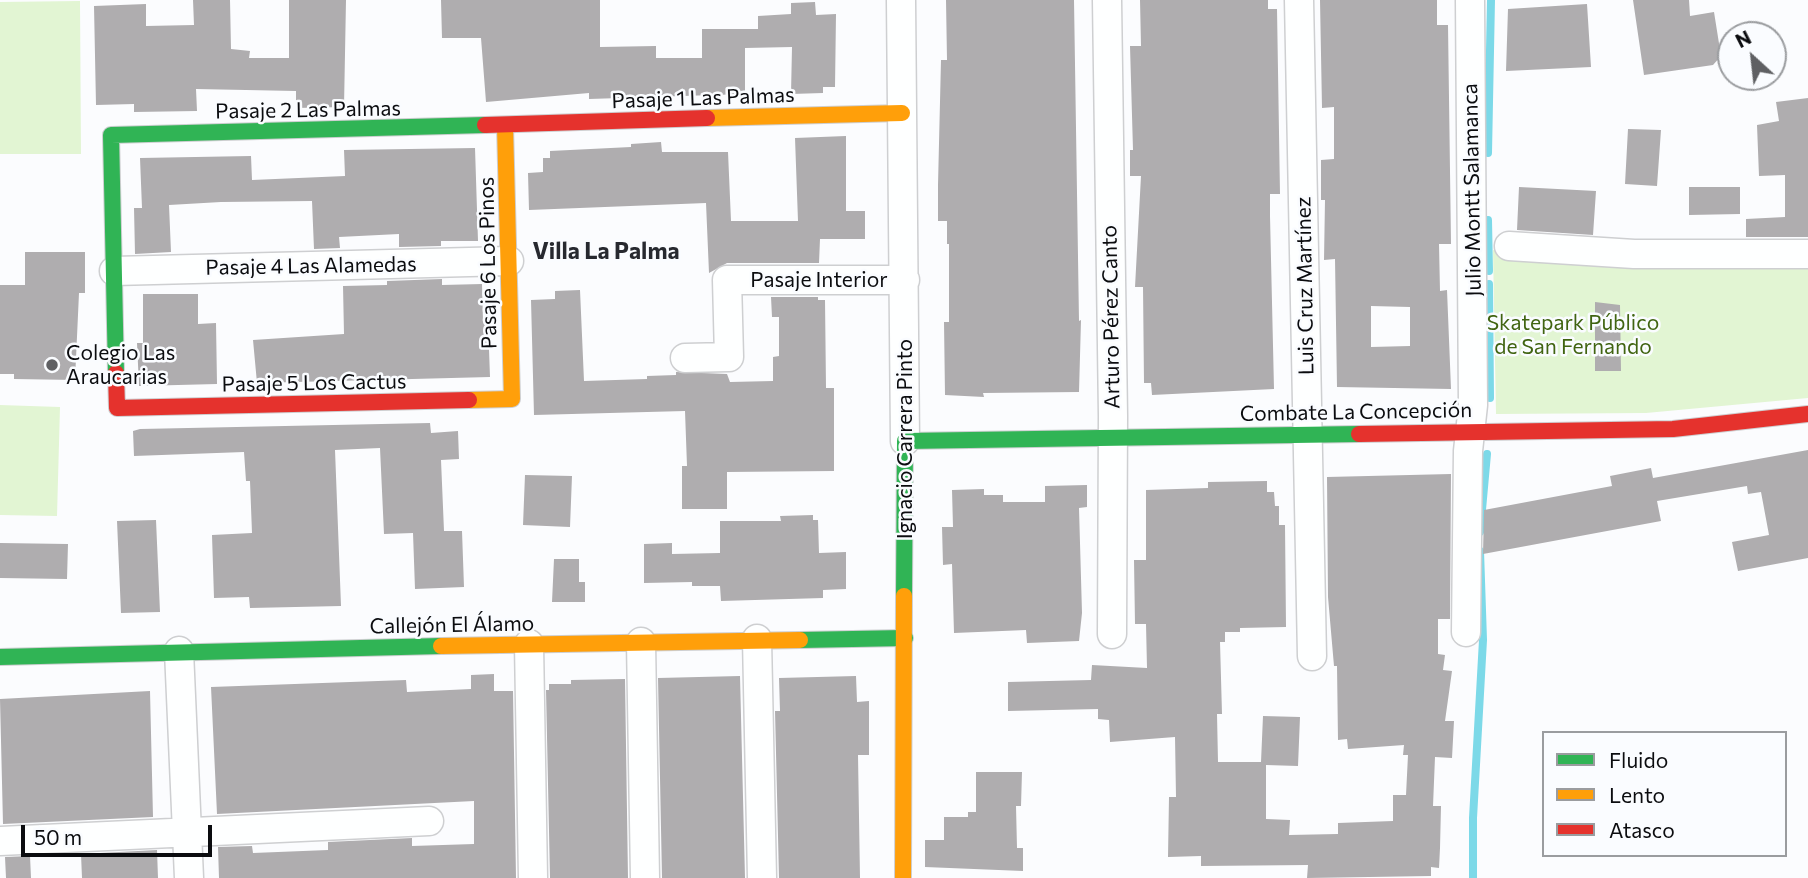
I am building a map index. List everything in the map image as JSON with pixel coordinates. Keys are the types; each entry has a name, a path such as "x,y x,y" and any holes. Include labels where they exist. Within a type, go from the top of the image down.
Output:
{"street":[{"name":"Ignacio Carrera Pinto","path":"901,0 905,280 903,878"},
{"name":"Arturo Pérez Canto","path":"1107,0 1113,416 1112,634"},
{"name":"Luis Cruz Martínez","path":"1299,0 1312,656"},
{"name":"Julio Montt Salamanca","path":"1466,632 1474,276 1470,0"},
{"name":"Pasaje 1 Las Palmas","path":"505,126 902,113"},
{"name":"Pasaje 2 Las Palmas","path":"114,271 111,135 505,126"},
{"name":"Pasaje 6 Los Pinos","path":"505,126 512,399"},
{"path":"1509,246 1634,254 1808,254"},
{"name":"Pasaje 4 Las Alamedas","path":"114,271 509,261"},
{"name":"Pasaje 5 Los Cactus","path":"114,271 117,408 512,399"},
{"name":"Pasaje Interior","path":"685,358 729,356 727,280 905,280"},
{"name":"Combate La Concepción","path":"905,440 1673,429 1808,414"},
{"name":"Callejón El Álamo","path":"0,657 179,651 905,638"},
{"path":"757,639 762,878"},
{"path":"641,642 645,878"},
{"path":"529,644 533,878"},
{"path":"179,651 189,878"},
{"path":"0,841 429,821"}],"green space":[{"path":"80,1 81,154 0,154 0,2"},
{"name":"Skatepark Público de San Fernando","path":"1493,250 1520,255 1808,263 1808,398 1646,413 1496,414"},
{"path":"0,405 60,407 57,516 0,515"}],"building":[{"path":"193,0 230,0 231,49 250,51 249,58 289,58 289,0 346,0 344,107 296,108 296,91 196,89 197,111 134,112 134,104 96,105 94,6 146,4 146,26 194,25"},
{"path":"441,0 600,0 600,47 656,46 656,58 702,58 702,29 758,29 758,16 791,14 791,3 815,2 816,15 836,14 835,87 823,87 823,93 791,94 792,47 745,48 745,94 589,99 589,93 486,102 481,38 442,38"},
{"path":"946,0 1074,0 1079,321 1081,320 1079,392 983,393 984,397 945,395 944,322 949,322 949,244 947,221 938,221 938,185 941,60 947,60"},
{"path":"1140,0 1268,0 1268,9 1277,9 1280,194 1270,194 1274,389 1152,395 1151,383 1144,383 1143,287 1135,287 1141,176 1130,176 1130,150 1133,150 1130,46 1141,46"},
{"path":"1320,0 1437,0 1437,25 1448,25 1451,244 1439,244 1440,291 1447,290 1451,389 1337,387 1335,259 1324,260 1325,200 1321,200 1321,160 1334,159 1334,107 1322,108","holes":["1371,306 1410,307 1410,346 1371,347"]},
{"path":"1633,0 1689,0 1690,16 1714,12 1717,60 1713,65 1644,75"},
{"path":"1587,4 1591,67 1506,71 1508,9"},
{"path":"1808,98 1808,237 1746,237 1746,219 1785,217 1785,175 1759,176 1757,125 1779,121 1776,102"},
{"path":"1628,129 1661,130 1657,186 1625,184"},
{"path":"846,136 846,211 865,211 865,239 820,239 819,263 727,263 709,273 706,203 529,210 528,173 543,172 543,158 550,158 550,151 631,147 631,144 661,142 662,152 728,152 731,221 798,221 795,138"},
{"path":"475,148 478,241 441,241 441,246 399,247 399,234 339,237 340,248 314,249 312,201 221,202 169,205 171,252 135,254 134,208 142,208 140,158 251,156 252,180 345,176 344,150"},
{"path":"1519,187 1596,191 1593,235 1517,230"},
{"path":"1689,187 1740,187 1740,214 1689,215"},
{"path":"25,252 85,252 85,293 79,293 75,380 14,379 14,374 0,374 0,285 25,285"},
{"path":"442,279 442,285 482,284 483,322 488,322 490,377 257,383 253,340 344,334 343,286 387,285 387,281"},
{"path":"580,290 584,381 647,379 647,376 676,375 676,372 727,374 730,382 773,381 773,357 779,356 779,317 772,317 771,297 818,297 818,300 825,300 826,388 834,388 834,471 727,472 727,509 682,509 682,466 687,466 685,411 534,415 531,300 555,299 555,291"},
{"path":"143,294 198,294 198,324 216,323 217,384 139,386 137,343 143,343"},
{"path":"1595,302 1620,305 1621,371 1595,371"},
{"path":"430,423 431,433 458,431 459,459 441,460 444,531 462,531 464,587 415,589 413,533 384,534 380,448 335,450 341,606 250,608 249,597 214,598 212,535 252,533 250,481 246,481 244,452 134,456 133,431 140,429"},
{"path":"1808,450 1808,558 1738,571 1732,542 1769,535 1761,492 1748,494 1747,486 1657,501 1661,521 1483,554 1484,510 1612,486 1610,476 1651,468 1653,478"},
{"path":"1451,474 1450,619 1438,619 1438,654 1445,655 1443,670 1452,671 1445,721 1454,721 1452,758 1435,757 1433,806 1441,806 1440,848 1439,868 1431,867 1431,876 1307,878 1308,865 1201,866 1201,856 1168,857 1169,797 1176,797 1175,737 1110,742 1109,720 1098,719 1098,709 1008,711 1008,682 1091,680 1092,665 1147,668 1146,624 1135,624 1134,560 1146,560 1146,490 1208,488 1208,482 1267,481 1267,492 1274,492 1275,506 1279,506 1279,525 1285,525 1286,627 1240,628 1240,632 1225,632 1225,642 1220,642 1222,714 1217,714 1218,762 1261,762 1263,716 1300,717 1298,766 1266,765 1266,819 1290,820 1289,835 1338,834 1338,823 1393,821 1393,795 1406,795 1408,755 1403,755 1404,745 1348,749 1347,739 1338,740 1337,666 1334,666 1328,597 1327,477"},
{"path":"525,475 572,476 570,527 523,525"},
{"path":"1087,485 1087,507 1079,508 1082,613 1079,641 1027,643 1026,630 954,633 952,564 943,565 942,527 953,527 952,490 984,489 984,495 1003,495 1003,502 1045,502 1045,486"},
{"path":"813,515 813,520 818,520 819,553 846,552 846,589 823,590 823,598 721,601 720,586 692,586 692,582 644,583 644,544 672,543 672,554 720,553 720,521 781,521 780,516"},
{"path":"156,520 160,612 121,613 117,521"},
{"path":"0,543 68,544 67,579 0,578"},
{"path":"554,559 579,559 579,582 585,582 585,602 552,602"},
{"path":"494,674 494,691 513,691 516,878 219,878 218,847 252,846 253,853 328,850 328,842 412,838 412,846 474,844 474,801 217,814 211,687 406,680 407,692 471,689 471,675"},
{"path":"740,676 745,878 662,878 658,678"},
{"path":"856,676 857,702 869,701 869,755 858,755 860,878 779,878 775,711 780,711 779,678"},
{"path":"625,679 628,878 550,878 546,690 549,690 549,684 571,684 571,680"},
{"path":"150,691 153,817 3,824 0,699"},
{"path":"976,772 1022,772 1021,806 1016,806 1017,848 1023,848 1023,871 925,867 925,840 944,840 944,817 968,817 968,812 976,812"},
{"path":"157,850 158,878 82,878 81,854"},
{"path":"30,856 31,878 6,878 5,857"}],"waterway":[{"path":"1488,153 1491,0"},
{"path":"1488,220 1489,271"},
{"path":"1489,284 1490,398"},
{"path":"1480,532 1487,454"},
{"path":"1473,878 1473,818 1483,640 1480,551"}],"traffic: fast":[{"path":"116,373 111,135 485,125"},
{"path":"904,596 905,441 1359,434"},
{"path":"800,640 905,638"},
{"path":"0,657 441,646"}],"traffic: slow":[{"path":"707,118 902,113"},
{"path":"469,400 512,399 505,126"},
{"path":"903,878 904,596"},
{"path":"441,646 800,640"}],"traffic: jam":[{"path":"485,125 707,118"},
{"path":"116,373 117,408 469,400"},
{"path":"1359,434 1673,429 1808,414"}],"place":[{"name":"Colegio Las Araucarias","path":"52,365"}],"district":[{"name":"Villa La Palma","path":"606,251"}]}
